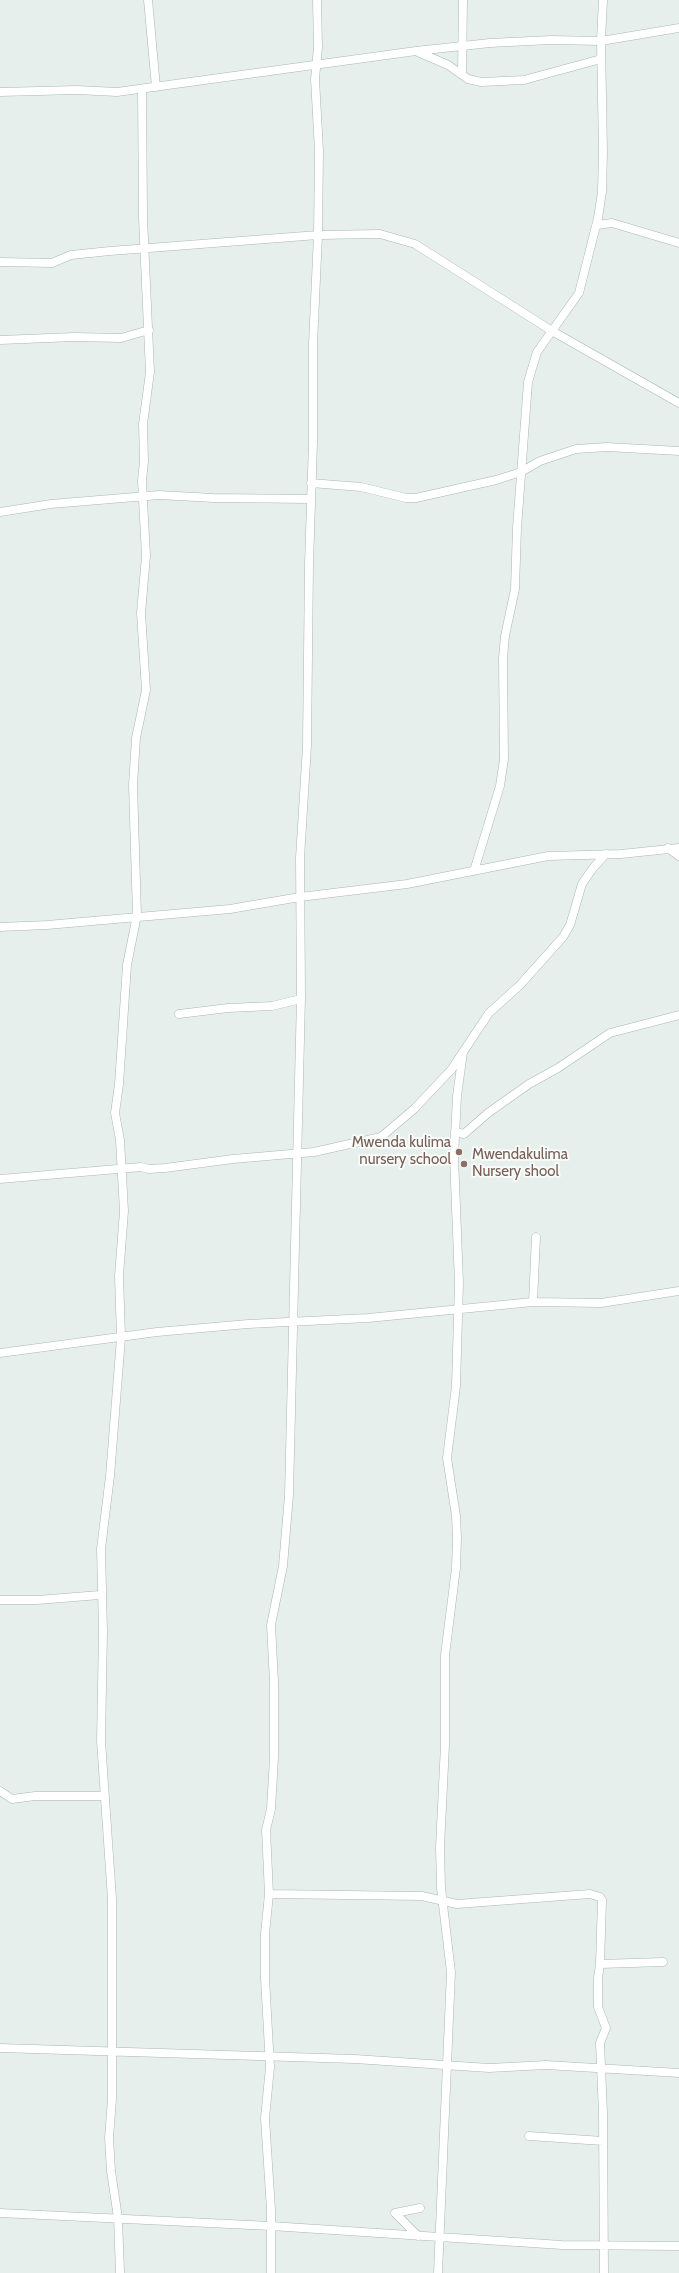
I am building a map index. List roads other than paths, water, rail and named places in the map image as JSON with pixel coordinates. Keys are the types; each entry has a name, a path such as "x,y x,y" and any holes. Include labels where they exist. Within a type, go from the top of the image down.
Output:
{"street":[{"path":"148,0 156,86"},
{"path":"271,2273 271,2226 265,2118 269,2056 265,1978 265,1934 269,1894 266,1830 271,1809 274,1757 274,1682 271,1626 286,1544 289,1495 301,999 300,897 307,746 310,499 314,412 313,344 318,235 319,152 316,64 318,47 317,0"},
{"path":"462,74 464,0"},
{"path":"474,871 500,786 504,759 503,658 505,636 515,589 521,472 528,382 537,352 579,293 597,226 602,178 601,41 603,0"},
{"path":"0,92 77,90 117,92 316,64 381,58 416,51 490,43 551,40 601,41 679,28"},
{"path":"416,51 481,82 517,81 601,59"},
{"path":"120,2273 118,2218 110,2166 112,1881 104,1796 101,1741 103,1631 100,1595 103,1524 110,1476 121,1338 119,1276 124,1211 115,1113 119,1084 127,965 137,915 133,785 136,738 146,690 141,613 146,556 142,497 145,454 143,424 150,372 144,248 142,89"},
{"path":"597,226 612,223 679,243"},
{"path":"0,262 52,263 71,255 144,248 213,245 318,235 380,234 415,244 552,331 679,403"},
{"path":"0,340 74,337 121,338 148,330"},
{"path":"311,483 361,487 406,498 416,498 496,480 521,472 540,461 576,449 607,447 679,451"},
{"path":"0,512 58,504 159,495 214,498 310,499"},
{"path":"668,848 679,856"},
{"path":"0,927 91,921 137,915 230,909 300,897 407,884 474,871 522,859 679,848"},
{"path":"0,1179 141,1167 149,1169 165,1168 233,1159 297,1154 338,1147 381,1137 419,1104 450,1070 489,1013 520,985 563,938 570,925 582,884 593,868 606,854"},
{"path":"179,1014 228,1008 272,1006 301,999"},
{"path":"455,1132 464,1134 488,1113 529,1084 558,1068 610,1033 679,1015"},
{"path":"438,2273 451,1972 443,1900 440,1847 445,1745 445,1655 456,1568 456,1516 447,1458 456,1386 457,1310 459,1283 454,1191 455,1132 463,1052"},
{"path":"533,1302 536,1237"},
{"path":"0,1353 157,1332 248,1324 292,1323 457,1310 533,1302 600,1303 679,1291"},
{"path":"0,1600 37,1600 100,1595"},
{"path":"0,1791 12,1799 35,1796 104,1796"},
{"path":"269,1894 359,1896 387,1894 422,1896 457,1904 580,1894 598,1896 602,1900 598,2007 606,2028 601,2040 604,2273"},
{"path":"600,1964 663,1962"},
{"path":"0,2048 269,2056 447,2064 489,2068 546,2065 601,2070 679,2073"},
{"path":"529,2136 603,2141"},
{"path":"418,2236 395,2214 420,2208"},
{"path":"0,2213 271,2226 604,2246 679,2246"}],"place":[{"name":"Mwenda kulima nursery school","path":"459,1152"},
{"name":"Mwendakulima Nursery shool","path":"464,1164"}]}
